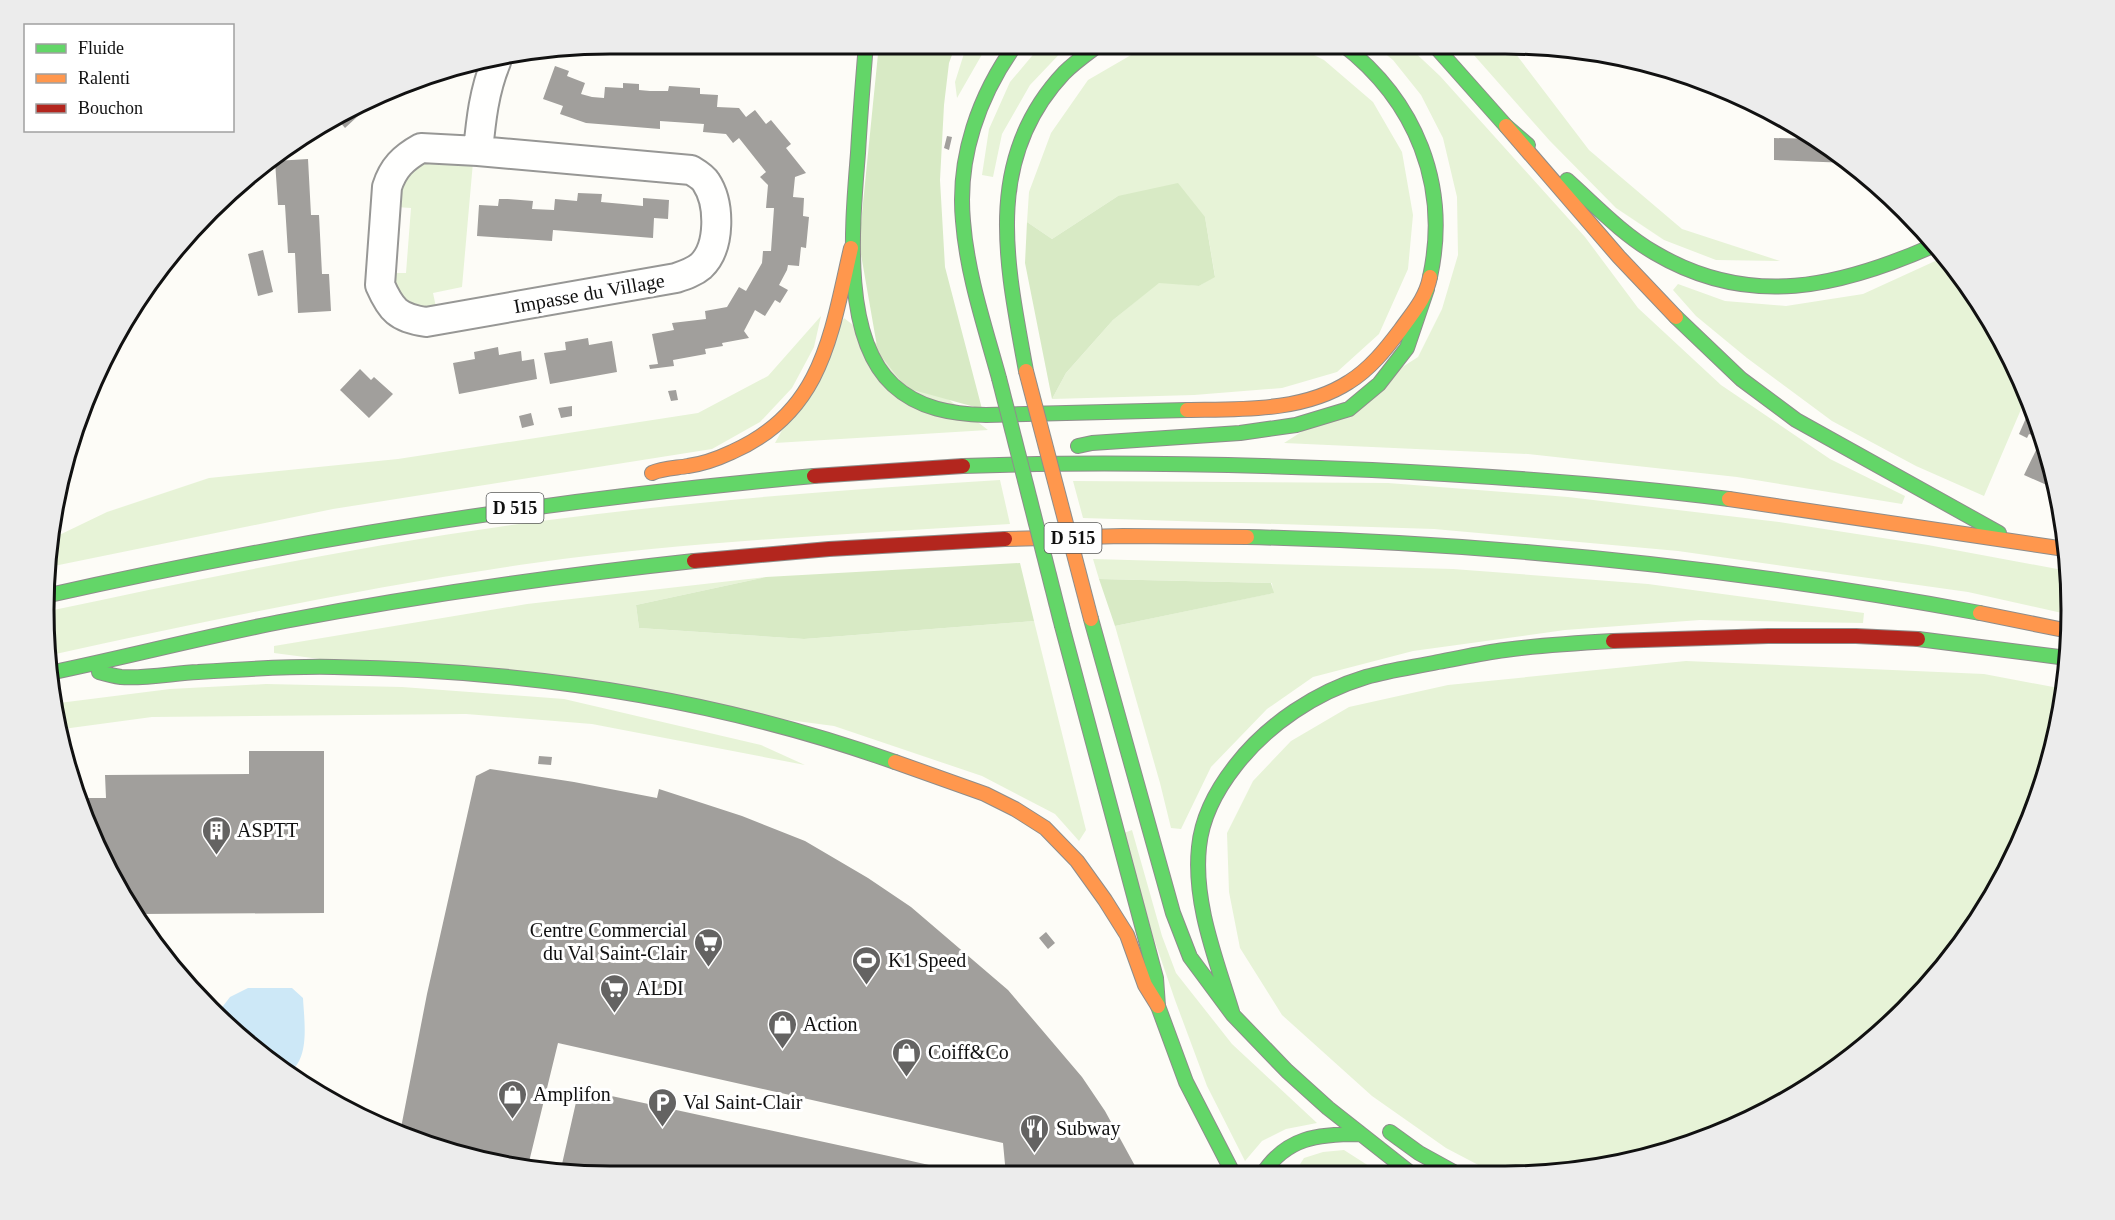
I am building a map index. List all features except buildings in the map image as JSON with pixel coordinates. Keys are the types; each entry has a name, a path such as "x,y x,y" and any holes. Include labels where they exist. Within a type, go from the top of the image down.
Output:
{"main road":[{"path":"865,54 851,248 853,289 870,346 885,375 893,385 930,407 962,415 1278,406 1334,390 1365,370 1395,337 1427,289"},
{"path":"1009,54 994,75 974,118 966,164 962,210 965,238 972,274 1062,626 1156,978 1158,1006"},
{"path":"1088,54 1064,74 1049,93 1026,132 1015,160 1005,224 1008,261 1026,371 1091,619 1181,935 1190,957 1201,975 1233,1015 1287,1071 1328,1108 1401,1166"},
{"path":"992,466 1092,443 1240,433 1296,425 1349,409 1379,384 1407,348 1427,289 1433,256 1436,215 1433,184 1413,125 1396,96 1356,54"},
{"path":"1442,54 1653,293 1677,319 1742,380 1803,425 1839,447 2011,540"},
{"path":"1506,126 1628,234 1656,254 1685,270 1710,280 1740,287 1771,288 1839,282 1870,273 1927,248"},
{"path":"626,494 655,471 717,459 738,450 769,429 793,407 811,383 825,354 851,248"},
{"name":"D 515","path":"54,594 293,544 457,517 626,494 830,474 992,466 1124,464 1264,467 1510,479 1665,492 2057,548"},
{"name":"D 515","path":"58,671 304,618 539,579 791,552 983,540 1159,536 1323,539 1605,559 1764,578 1909,599 2060,629"},
{"path":"1233,1015 1202,904 1199,855 1204,824 1215,796 1256,743 1296,711 1335,689 1403,668 1497,651 1610,640 1841,635 1974,644 2059,657"},
{"path":"80,667 121,677 242,669 334,667 540,680 697,705 850,746 985,794 1045,828 1077,861 1105,900 1127,935 1145,984 1158,1006 1186,1082 1229,1166"},
{"path":"1328,1108 1371,1121 1443,1166"},
{"path":"1267,1166 1285,1147 1294,1143 1327,1134 1360,1134"}],"street":[{"path":"478,151 483,101 494,67"},
{"name":"Impasse du Village","path":"421,148 478,151 692,170 705,180 714,203 714,232 709,254 702,265 676,278 426,322 411,320 397,313 387,300 380,285 387,187 391,174 399,163 421,148"}],"green space":[{"path":"878,54 952,54 949,63 944,105 940,180 945,267 982,409 906,388 878,352 859,243"},
{"path":"964,54 982,54 957,98 955,82"},
{"path":"1034,54 1059,54 1030,85 1002,134 993,177 982,175 989,129 1010,82"},
{"path":"1133,54 1312,54 1324,60 1373,102 1402,152 1413,215 1408,269 1379,334 1337,372 1282,388 1194,395 1052,399 1066,373 1113,320 1159,282 1199,286 1215,276 1205,217 1118,196 1052,239 1027,222 1029,192 1051,133 1088,80"},
{"path":"1385,54 1417,54 1440,76 1585,237 1638,308 1721,385 1830,459 1905,496 1902,504 1737,477 1528,454 1284,443 1418,357 1442,309 1458,255 1457,197 1443,138 1421,95 1393,60"},
{"path":"1473,54 1516,54 1589,150 1682,229 1780,261 1716,260 1664,240 1616,208 1550,141"},
{"path":"442,158 473,162 462,287 433,293 436,307 418,307 411,305 401,296 391,273 406,273 411,208 396,207 400,185 408,172 421,164"},
{"path":"1178,183 1205,217 1215,277 1199,286 1159,283 1113,320 1066,373 1052,399 1025,263 1027,222 1052,239 1118,196"},
{"path":"1937,260 1987,332 2022,406 1984,496 1916,466 1832,421 1747,358 1696,316 1673,290 1678,284 1725,301 1786,306 1863,294"},
{"path":"821,316 814,347 792,388 760,422 712,449 333,509 56,566 59,535 107,512 209,478 398,459 698,413 768,376"},
{"path":"844,318 988,430 775,443"},
{"path":"1000,480 1010,524 712,544 534,563 352,593 56,654 54,610 167,586 416,540 541,521 655,507 885,487"},
{"path":"1073,481 1388,483 1568,497 1779,522 1928,545 2060,569 2061,613 1968,592 1678,551 1434,529 1083,518"},
{"path":"1093,559 1453,569 1648,584 1864,613 1863,623 1700,620 1565,630 1413,651 1313,677 1267,709 1211,767 1181,829 1171,828 1115,626 1273,593 1272,583 1099,579"},
{"path":"1020,563 1034,621 804,639 639,628 636,605 766,577"},
{"path":"766,577 636,605 639,628 804,639 1034,621 1086,830 1079,841 1055,814 982,776 834,726 274,653 274,646 527,604"},
{"path":"1099,579 1271,583 1274,593 1115,626"},
{"path":"1686,661 1984,674 2055,687 2042,754 2031,789 2019,823 1987,888 1967,919 1923,977 1872,1028 1814,1072 1783,1092 1718,1124 1684,1136 1649,1147 1578,1161 1541,1165 1480,1166 1446,1148 1372,1096 1282,1015 1240,948 1229,892 1227,833 1253,781 1291,741 1349,707 1448,685"},
{"path":"266,684 402,687 564,699 761,745 805,765 592,724 466,714 152,717 67,728 62,703 170,689"},
{"path":"1132,830 1162,936 1176,973 1232,1044 1317,1123 1286,1129 1262,1141 1245,1161 1207,1086 1153,936 1124,833"},
{"path":"1344,1150 1369,1166 1299,1166 1304,1158 1323,1152"}],"water":[{"path":"248,988 292,988 303,998 305,1028 303,1050 295,1068 243,1028 222,1008 230,997"}],"traffic: fast":[{"path":"865,54 854,210 854,275 857,307 864,337 876,364 893,385 914,400 936,409 973,414 1187,410"},
{"path":"999,378 968,261 962,197 967,150 973,128 991,84 1010,54"},
{"path":"1026,371 1012,292 1008,254 1007,215 1011,178 1021,142 1038,106 1064,73 1086,54"},
{"path":"1353,54 1390,92 1408,119 1421,147 1430,178 1435,210 1435,243 1430,277"},
{"path":"1442,54 1506,126 1528,145"},
{"path":"1567,180 1609,219 1655,253 1690,270 1725,281 1760,286 1795,286 1830,281 1865,272 1927,248"},
{"path":"1078,446 1092,443 1240,433 1296,425 1349,409 1379,384 1407,348 1427,289"},
{"path":"1676,317 1741,379 1796,420 1999,533"},
{"path":"999,378 1062,626"},
{"path":"963,466 1168,464 1372,470 1551,481 1729,499"},
{"path":"54,594 236,556 428,523 620,496 814,476"},
{"path":"1247,537 1431,545 1615,560 1798,583 1980,613"},
{"path":"58,671 227,633 386,603 488,587 694,561"},
{"path":"1091,619 1173,913 1190,957 1233,1015 1287,1071 1328,1108 1402,1166"},
{"path":"1062,626 1156,978 1158,1006 1186,1082 1229,1166"},
{"path":"1918,639 2059,657"},
{"path":"1233,1015 1203,911 1198,868 1199,847 1203,824 1217,793 1236,765 1263,736 1294,711 1329,691 1347,683 1393,670 1505,650 1613,641"},
{"path":"99,672 121,677 140,677 249,669 334,667 477,674 548,682 619,692 759,721 895,762"},
{"path":"1390,1132 1419,1153 1443,1166"},
{"path":"1268,1166 1292,1145 1304,1140 1330,1135 1360,1134"}],"traffic: slow":[{"path":"1506,126 1619,257 1676,317"},
{"path":"652,473 699,464 726,455 762,435 786,415 804,393 829,340 851,248"},
{"path":"1187,410 1271,407 1292,404 1331,392 1357,377 1371,365 1414,311 1430,277"},
{"path":"1026,371 1091,619"},
{"path":"1729,499 2057,548"},
{"path":"1005,539 1123,536 1247,537"},
{"path":"1980,613 2060,629"},
{"path":"895,762 985,794 1045,828 1077,861 1105,900 1127,935 1145,985 1158,1006"}],"traffic: jam":[{"path":"814,476 963,466"},
{"path":"694,561 829,549 1005,539"},
{"path":"1613,641 1768,636 1918,639"}],"place":[{"name":"ASPTT","path":"216,856"},
{"name":"Centre Commercial du Val Saint-Clair","path":"708,968"},
{"name":"K1 Speed","path":"867,986"},
{"name":"ALDI","path":"615,1014"},
{"name":"Action","path":"782,1050"},
{"name":"Coiff&Co","path":"907,1078"},
{"name":"Amplifon","path":"512,1120"},
{"name":"Val Saint-Clair","path":"662,1128"},
{"name":"Subway","path":"1035,1154"}]}
